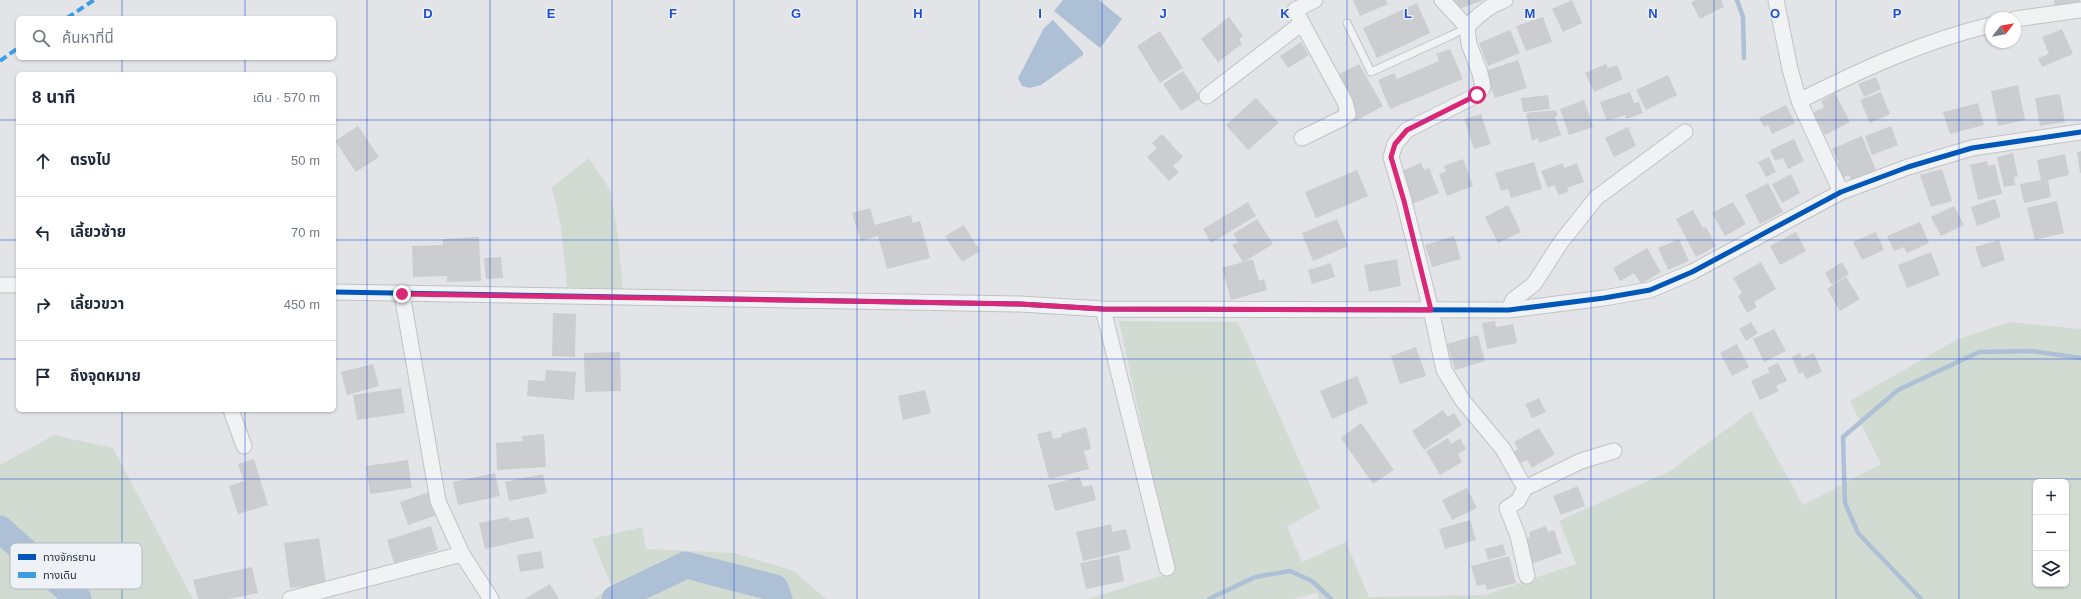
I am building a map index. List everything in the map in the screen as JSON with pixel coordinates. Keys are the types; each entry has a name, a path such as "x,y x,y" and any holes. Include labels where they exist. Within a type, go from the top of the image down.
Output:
{"street":[{"path":"1302,138 1348,114 1345,102 1295,10 1315,0"},
{"path":"1442,0 1467,27 1468,44 1480,73 1483,87 1477,95 1407,130 1395,144 1391,157 1404,201 1444,370 1463,401 1503,449 1525,488"},
{"path":"1467,27 1479,14 1497,3 1506,0"},
{"path":"1776,0 1790,69 1799,101 1841,192"},
{"path":"2021,18 2081,10"},
{"path":"1207,96 1302,23"},
{"path":"1799,101 1852,74 1914,48 1962,32 1985,26"},
{"path":"1509,310 1513,300 1521,292 1534,284 1561,242 1596,198 1685,132"},
{"path":"336,292 1020,304 1103,309 1509,310 1650,290 1692,272 1841,192 1908,167 1972,148 2081,132"},
{"path":"0,285 16,285"},
{"path":"402,294 438,501 462,554 491,599"},
{"path":"1103,309 1167,568"},
{"path":"232,412 244,446"},
{"path":"1527,576 1518,536 1507,508 1518,501 1525,488 1581,461 1614,451"},
{"path":"290,599 462,554"}],"lane":[{"path":"1347,24 1371,72 1467,27"}],"shaded area":[{"path":"589,158 610,190 617,228 623,290 567,287 561,227 552,187"},
{"path":"1119,321 1238,322 1320,508 1287,527 1302,562 1346,542 1369,597 1484,595 1576,564 1559,521 1670,471 1751,411 1803,505 1881,464 1850,401 1956,340 2009,322 2081,329 2081,599 1319,599 1317,593 1293,599 1088,599 1173,572"},
{"path":"54,435 113,448 193,599 0,599 0,465"},
{"path":"642,527 646,549 734,553 794,571 826,599 593,599 612,587 592,539"}],"water":[{"path":"1063,0 1099,0 1122,19 1100,48 1054,11"},
{"path":"1053,20 1083,52 1083,55 1041,85 1030,88 1022,86 1018,78 1044,28"}],"building":[{"path":"1353,0 1386,0 1388,4 1360,16"},
{"path":"1453,0 1484,0 1456,10"},
{"path":"1572,0 1582,23 1563,32 1552,9"},
{"path":"1696,0 1721,0 1724,7 1700,19 1691,2"},
{"path":"2054,0 2080,0 2081,4 2055,8"},
{"path":"1417,3 1430,33 1377,58 1363,28"},
{"path":"1229,17 1243,36 1239,39 1242,44 1218,62 1201,39"},
{"path":"1543,17 1552,42 1526,51 1516,26"},
{"path":"2062,29 2073,54 2042,67 2038,58 2049,54 2042,37"},
{"path":"1510,30 1520,53 1488,66 1479,43"},
{"path":"1160,31 1183,68 1160,83 1137,46"},
{"path":"1301,42 1309,55 1288,68 1280,56"},
{"path":"1450,49 1463,79 1390,109 1378,80 1394,73 1397,79 1439,61 1436,54"},
{"path":"1518,60 1527,88 1495,98 1485,71"},
{"path":"1359,64 1383,106 1356,121 1332,78"},
{"path":"1606,64 1608,68 1617,65 1623,79 1594,92 1585,73"},
{"path":"1183,71 1201,98 1181,111 1163,84"},
{"path":"1668,75 1677,95 1646,110 1636,90"},
{"path":"1876,77 1881,89 1864,97 1858,84"},
{"path":"2018,85 2025,120 1998,126 1991,91"},
{"path":"1630,92 1634,103 1639,102 1643,113 1626,119 1625,115 1607,121 1600,102"},
{"path":"1881,92 1890,114 1870,123 1860,100"},
{"path":"1835,93 1850,122 1825,135 1813,113 1824,107 1821,101"},
{"path":"2060,94 2065,122 2040,126 2035,98"},
{"path":"1548,95 1550,109 1523,112 1521,98"},
{"path":"1256,98 1279,123 1248,150 1226,125"},
{"path":"1584,100 1593,127 1569,135 1560,109"},
{"path":"1978,103 1984,125 1950,134 1943,112"},
{"path":"1786,105 1795,123 1772,134 1768,125 1764,127 1759,118"},
{"path":"1556,110 1558,116 1555,117 1561,135 1539,143 1538,138 1532,141 1526,113"},
{"path":"1481,114 1491,144 1474,149 1464,119"},
{"path":"358,126 379,157 356,172 336,140"},
{"path":"1891,126 1898,145 1872,155 1865,136"},
{"path":"1628,127 1636,146 1614,157 1605,138"},
{"path":"1162,134 1183,157 1173,166 1179,172 1169,181 1147,157 1157,148 1152,143"},
{"path":"1862,136 1876,170 1852,181 1849,175 1840,179 1834,166 1839,163 1832,149"},
{"path":"1794,139 1804,161 1788,169 1783,158 1775,161 1770,150"},
{"path":"2081,151 2081,173 2080,173 2077,152"},
{"path":"2013,153 2018,176 2014,177 2015,185 2004,187 1997,157"},
{"path":"2065,154 2069,175 2048,180 2051,197 2024,203 2020,184 2041,180 2037,160"},
{"path":"1769,157 1776,172 1766,177 1758,162"},
{"path":"1463,159 1473,186 1447,196 1439,174 1446,171 1444,166"},
{"path":"1987,161 1988,166 1995,164 2002,194 1978,200 1970,165"},
{"path":"1534,162 1542,189 1511,198 1508,189 1501,191 1495,173"},
{"path":"1421,163 1424,170 1429,168 1439,193 1412,204 1399,172"},
{"path":"1563,163 1564,168 1577,163 1584,182 1567,188 1568,192 1559,195 1554,185 1548,188 1541,171"},
{"path":"1942,169 1952,201 1931,207 1920,175"},
{"path":"1357,170 1368,196 1316,218 1305,192"},
{"path":"1791,174 1800,193 1782,203 1772,184"},
{"path":"1768,183 1783,212 1760,224 1745,195"},
{"path":"1995,199 2001,217 1977,226 1971,207"},
{"path":"2057,201 2064,233 2035,240 2027,208"},
{"path":"1248,202 1256,216 1211,243 1203,229"},
{"path":"1733,202 1746,224 1725,236 1712,213"},
{"path":"1508,205 1521,232 1498,243 1485,217"},
{"path":"1954,206 1964,225 1941,236 1931,217"},
{"path":"870,208 877,232 875,225 911,215 913,223 920,221 930,258 887,269 878,236 861,241 852,213"},
{"path":"1693,210 1703,228 1706,227 1716,246 1696,257 1676,219"},
{"path":"1257,219 1273,244 1244,262 1253,259 1259,281 1264,279 1267,290 1231,300 1222,268 1243,262 1232,245 1238,242 1233,234"},
{"path":"1337,219 1348,246 1313,261 1302,233"},
{"path":"1920,222 1929,243 1907,253 1904,247 1894,251 1887,236"},
{"path":"964,225 980,251 962,262 945,236"},
{"path":"1796,232 1806,251 1780,265 1770,246"},
{"path":"1876,232 1884,250 1862,260 1853,242"},
{"path":"1454,236 1461,259 1432,267 1425,245"},
{"path":"479,237 481,281 447,282 447,276 413,277 412,246 443,245 443,239"},
{"path":"1679,239 1689,261 1668,270 1658,248"},
{"path":"1999,240 2005,260 1982,268 1975,247"},
{"path":"1647,248 1661,272 1641,284 1634,273 1620,281 1613,268"},
{"path":"1931,252 1940,275 1907,288 1898,265"},
{"path":"501,257 503,278 486,279 484,258"},
{"path":"1397,259 1401,286 1369,292 1364,265"},
{"path":"1761,262 1776,289 1754,302 1757,307 1747,313 1738,296 1742,293 1733,278"},
{"path":"1842,262 1849,274 1832,285 1825,273"},
{"path":"1331,263 1335,277 1312,284 1308,270"},
{"path":"1846,277 1860,299 1840,311 1827,289"},
{"path":"553,313 576,314 575,357 552,356"},
{"path":"1495,321 1496,327 1513,324 1517,343 1487,349 1482,323"},
{"path":"1751,322 1758,333 1746,341 1739,329"},
{"path":"1774,329 1786,351 1764,362 1753,339"},
{"path":"1478,335 1485,361 1455,370 1447,344"},
{"path":"1737,344 1749,367 1732,376 1720,353"},
{"path":"1416,347 1426,376 1400,384 1391,356"},
{"path":"620,352 621,391 585,392 584,353"},
{"path":"1800,353 1802,358 1814,353 1822,372 1806,379 1803,372 1799,374 1792,357"},
{"path":"1778,363 1787,381 1776,386 1779,391 1760,400 1751,381 1770,372 1767,368"},
{"path":"373,364 379,386 347,395 341,372"},
{"path":"546,370 576,372 574,400 527,396 528,380 545,381"},
{"path":"1357,376 1368,403 1332,419 1320,391"},
{"path":"401,388 405,413 357,420 353,395"},
{"path":"925,390 931,413 903,420 898,396"},
{"path":"1539,398 1546,412 1532,418 1525,404"},
{"path":"1443,410 1448,417 1454,413 1462,425 1424,450 1412,431"},
{"path":"1361,423 1394,470 1373,484 1341,438"},
{"path":"1086,427 1091,449 1084,451 1089,469 1049,479 1037,434 1051,431 1053,439 1062,437 1061,434"},
{"path":"1539,428 1555,454 1532,468 1527,460 1521,463 1514,452 1518,449 1514,442"},
{"path":"544,434 546,467 497,470 496,443 523,441 522,436"},
{"path":"1448,438 1451,444 1460,438 1466,449 1458,454 1462,462 1440,475 1426,451"},
{"path":"254,459 268,505 238,514 229,486 244,481 238,464"},
{"path":"408,460 412,488 370,494 366,466"},
{"path":"495,473 500,496 458,505 453,482"},
{"path":"543,474 547,493 509,501 505,482"},
{"path":"1080,477 1083,487 1092,485 1096,500 1055,511 1048,485"},
{"path":"1578,486 1585,506 1561,515 1553,496"},
{"path":"1467,488 1477,508 1452,520 1442,500"},
{"path":"429,492 437,515 408,525 400,502"},
{"path":"509,517 510,521 529,517 534,538 485,549 479,523"},
{"path":"1470,520 1476,540 1445,549 1439,529"},
{"path":"1111,524 1112,532 1126,529 1131,549 1083,561 1076,532"},
{"path":"431,526 438,550 394,563 387,540"},
{"path":"1546,526 1548,532 1554,530 1562,553 1531,564 1523,540 1530,537 1529,532"},
{"path":"319,538 326,583 290,588 284,543"},
{"path":"1503,544 1506,555 1488,560 1485,549"},
{"path":"541,551 544,568 520,572 517,555"},
{"path":"1119,555 1124,581 1086,589 1080,563"},
{"path":"1509,556 1516,583 1487,590 1485,584 1477,586 1471,566"},
{"path":"252,567 258,593 229,599 198,599 193,580"},
{"path":"550,584 559,599 524,599"}],"waterway":[{"path":"1737,0 1743,17 1744,58"},
{"path":"1921,599 1858,533 1845,503 1843,437 1898,390 1979,352 2032,351 2081,358"},
{"path":"0,529 16,543"},
{"path":"615,599 686,565 775,588 779,599"},
{"path":"1209,599 1255,577 1290,571 1312,581 1331,599"},
{"path":"67,589 78,599"}],"marked path":[{"path":"70,16 94,0"},
{"path":"0,61 16,49"}],"cycle path":[{"path":"336,292 1020,304 1103,309 1509,310 1604,298 1650,290 1692,272 1841,192 1908,167 1972,148 2081,132"}],"route":[{"path":"402,294 1020,304 1103,309 1431,310 1404,201 1391,157 1395,144 1407,130 1477,95"}]}
